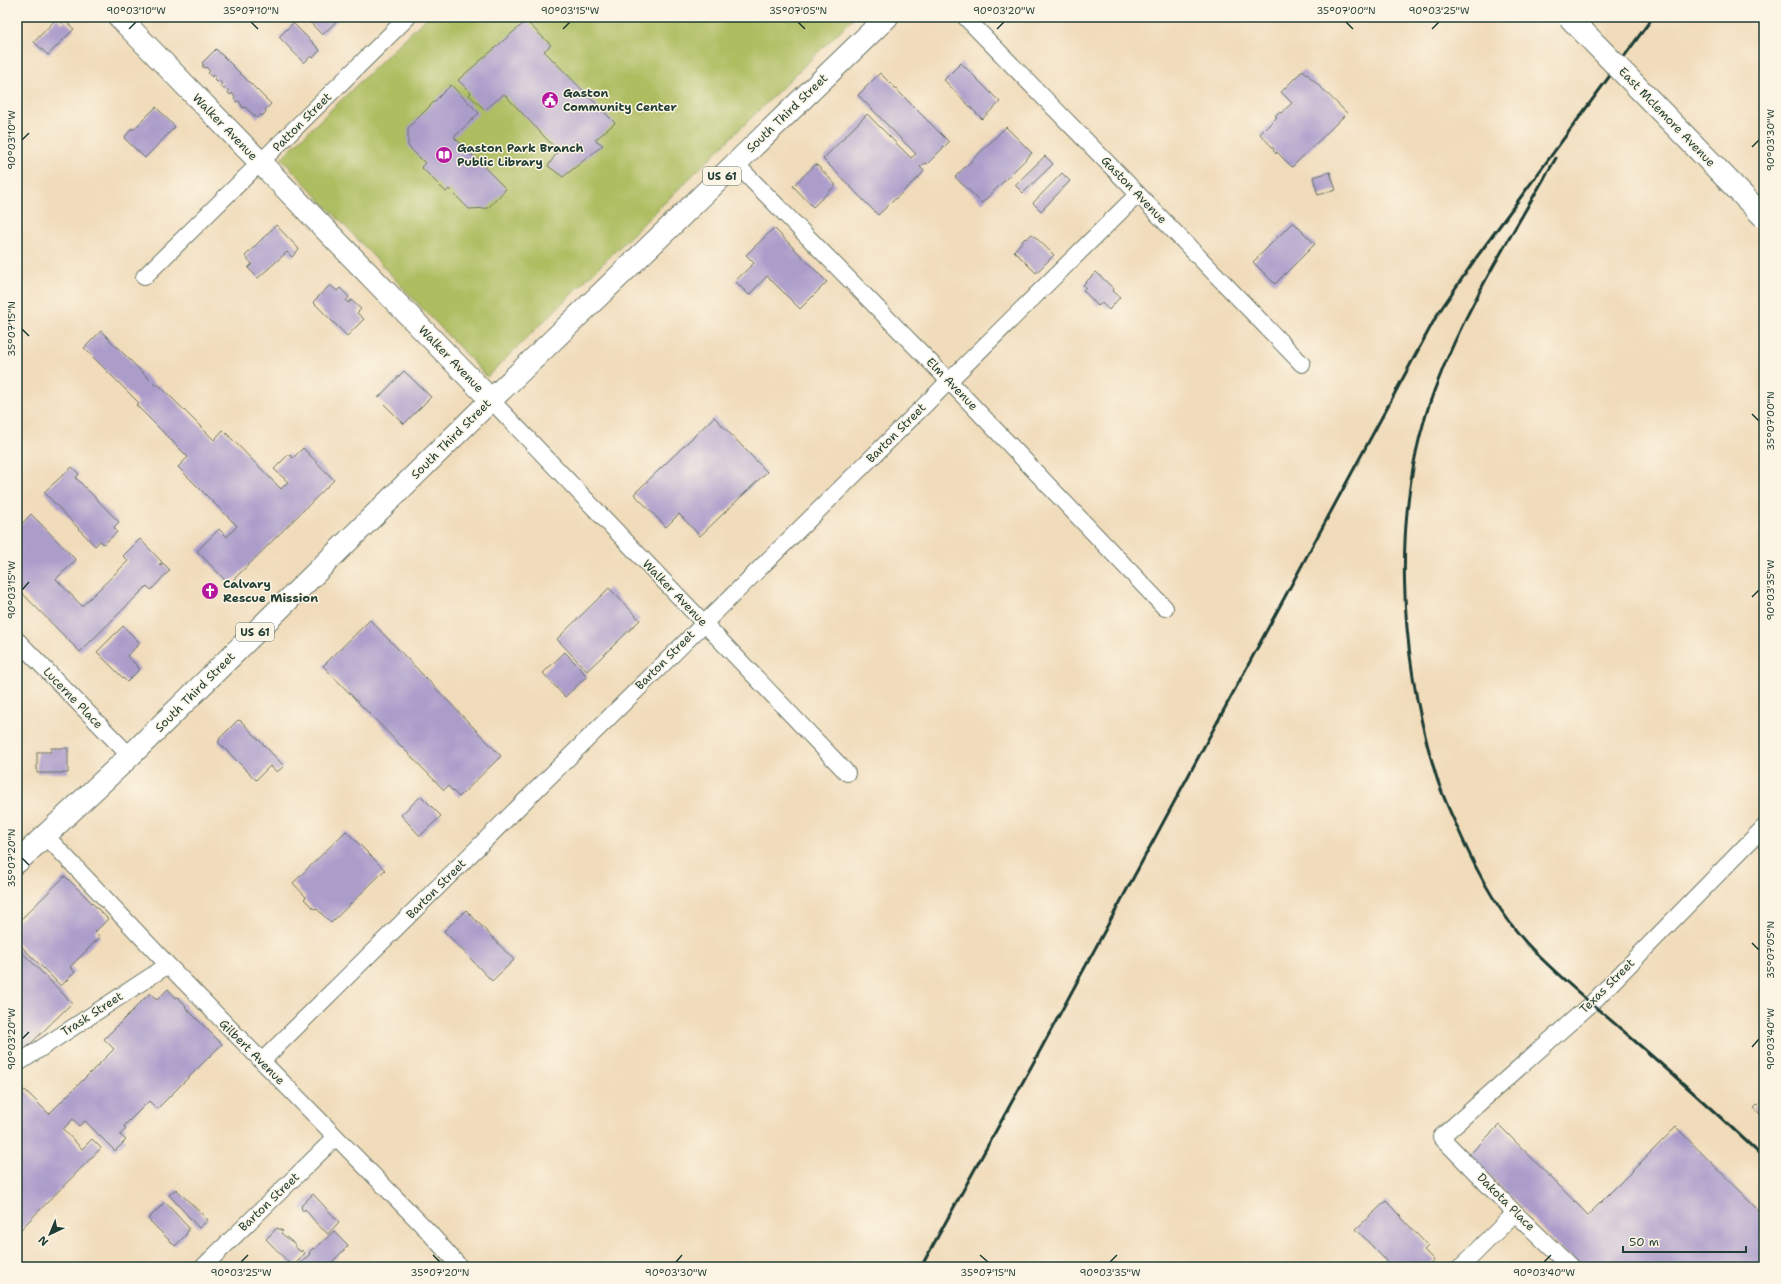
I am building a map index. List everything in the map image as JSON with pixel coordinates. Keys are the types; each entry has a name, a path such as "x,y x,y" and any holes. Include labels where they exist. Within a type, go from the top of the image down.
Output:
{"main road":[{"name":"Walker Avenue","path":"119,17 490,400"},
{"name":"South Third Street","path":"17,862 130,756 490,400 887,17"},
{"name":"East Mclemore Avenue","path":"1569,17 1764,217"}],"street":[{"name":"Patton Street","path":"144,277 408,17"},
{"name":"Gaston Avenue","path":"965,17 1302,364"},
{"name":"Elm Avenue","path":"735,163 949,381 1166,608"},
{"name":"Barton Street","path":"262,1061 1138,194"},
{"name":"Walker Avenue","path":"490,400 847,773"},
{"name":"Lucerne Place","path":"17,640 130,756"},
{"name":"Texas Street","path":"1441,1137 1592,1003 1764,827"},
{"name":"Gilbert Avenue","path":"45,835 168,965 427,1230 460,1267"},
{"name":"Trask Street","path":"17,1064 168,965"},
{"name":"Barton Street","path":"203,1267 336,1137"},
{"name":"Dakota Place","path":"1441,1137 1515,1213 1571,1267"},
{"path":"1461,1267 1515,1213"}],"green space":[{"path":"427,17 854,17 487,377 281,158"}],"building":[{"path":"305,17 339,17 340,18 322,35"},
{"path":"57,18 62,23 65,21 74,29 48,55 34,42"},
{"name":"Gaston Community Center","path":"526,21 551,45 544,51 615,123 595,140 603,145 563,177 548,166 558,151 504,94 485,110 469,95 471,93 458,80"},
{"path":"293,23 320,50 313,58 311,56 304,63 279,37"},
{"path":"216,49 271,104 262,116 260,115 257,118 245,107 243,108 239,101 237,102 234,99 235,97 232,93 230,95 226,88 224,89 220,86 222,84 219,80 217,82 214,79 216,77 213,75 212,77 208,73 210,71 206,67 204,68 202,66 204,65 202,63"},
{"path":"961,63 1000,102 982,119 944,80"},
{"path":"1303,70 1347,113 1292,167 1277,152 1276,154 1273,150 1274,149 1260,134 1277,117 1275,116 1279,112 1281,113 1292,103 1281,92"},
{"path":"880,73 949,142 927,164 925,163 920,167 924,171 921,175 878,215 823,159 867,114 911,158 916,154 858,95"},
{"name":"Gaston Park Branch Public Library","path":"451,85 479,113 454,137 506,189 488,208 469,209 449,189 446,192 421,167 425,163 408,146 408,128"},
{"path":"156,107 175,127 145,158 124,138 132,128 133,130"},
{"path":"1006,127 1032,153 982,203 955,177"},
{"path":"1045,156 1053,164 1023,193 1015,185"},
{"path":"816,164 836,185 813,207 793,186"},
{"path":"1330,172 1336,190 1318,195 1313,177"},
{"path":"1062,173 1070,181 1041,211 1033,203"},
{"path":"1293,222 1315,244 1275,284 1253,262"},
{"path":"276,225 299,249 292,257 287,252 258,278 248,268 252,264 245,256"},
{"path":"774,228 827,282 800,309 767,276 749,295 735,281 754,263 746,255"},
{"path":"1032,234 1054,255 1036,273 1014,251 1025,238 1026,239"},
{"path":"1096,272 1114,289 1113,291 1120,297 1109,310 1102,303 1098,306 1083,290 1086,287 1083,285"},
{"path":"330,285 337,291 340,288 349,297 346,301 349,303 351,300 361,309 357,313 364,319 347,336 313,302"},
{"path":"101,331 156,386 158,384 214,440 223,430 281,489 288,482 274,469 289,454 293,458 303,448 334,480 229,584 197,551 219,529 227,537 237,526 178,467 188,457 136,405 139,403 84,348"},
{"path":"404,371 431,397 404,424 378,398"},
{"path":"714,417 767,472 700,536 679,514 666,527 634,494"},
{"path":"72,467 79,474 76,478 119,522 114,527 117,532 104,544 100,541 95,546 44,492"},
{"path":"31,514 76,560 56,579 82,606 128,561 123,556 140,539 162,562 159,565 160,566 163,563 170,570 151,590 147,586 80,652 17,588 17,529"},
{"path":"609,588 640,620 587,671 557,639"},
{"path":"370,620 501,756 459,797 448,786 444,790 323,666"},
{"path":"123,626 140,643 127,656 140,669 127,682 97,652"},
{"path":"565,652 587,676 565,697 543,673"},
{"path":"238,720 241,721 284,766 277,772 270,766 256,780 218,742 220,740 219,739"},
{"path":"51,748 68,748 68,773 37,773 37,752 51,752"},
{"path":"421,796 441,816 420,836 401,815"},
{"path":"346,831 385,870 331,923 316,908 314,909 304,899 306,897 293,883"},
{"path":"65,876 108,919 95,932 100,937 70,967 75,972 61,986 17,942 17,923"},
{"path":"466,910 514,960 492,981 444,931"},
{"path":"17,947 72,1003 17,1057"},
{"path":"168,989 176,998 178,997 186,1006 185,1007 222,1044 157,1109 149,1101 124,1126 126,1129 120,1135 126,1140 115,1151 85,1121 79,1126 73,1119 63,1129 82,1149 92,1139 101,1148 17,1233 17,1097 25,1090 49,1114 114,1049 104,1039 150,993 157,1000"},
{"path":"1764,1098 1764,1118 1754,1108"},
{"path":"1499,1125 1588,1215 1676,1127 1764,1216 1764,1267 1580,1267 1469,1155"},
{"path":"176,1189 208,1220 199,1228 169,1195"},
{"path":"313,1194 339,1222 328,1234 317,1224 305,1209 303,1211 301,1208 301,1206"},
{"path":"1386,1201 1428,1246 1424,1250 1434,1260 1426,1267 1392,1267 1356,1229"},
{"path":"165,1202 188,1227 188,1231 184,1237 175,1246 148,1219"},
{"path":"277,1228 283,1231 281,1233 296,1245 294,1246 301,1252 302,1250 305,1253 293,1267 266,1239"},
{"path":"334,1231 348,1245 327,1267 306,1267 301,1263 310,1254 309,1253 313,1248 315,1249"}],"railway":[{"path":"921,1267 1036,1058 1437,315 1476,258 1653,17"},
{"path":"1556,158 1506,243 1460,330 1434,391 1420,436 1411,484 1405,532 1404,581 1407,630 1413,679 1437,780 1466,847 1491,894 1510,923 1521,937 1556,973 1680,1081 1764,1158"}],"place":[{"name":"Gaston Community Center","path":"550,100"},
{"name":"Gaston Park Branch Public Library","path":"444,155"},
{"name":"Calvary Rescue Mission","path":"210,591"}]}
